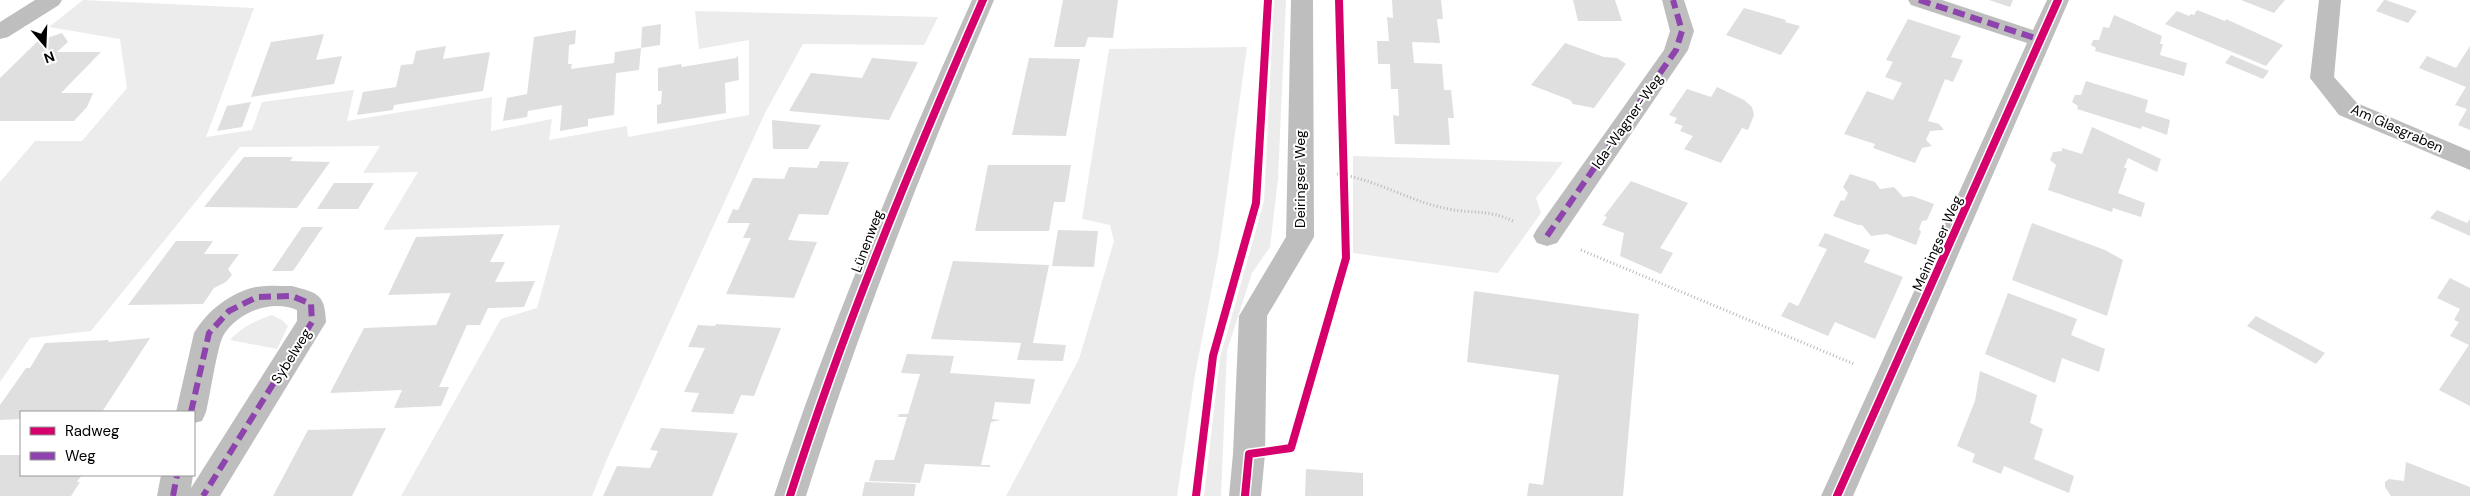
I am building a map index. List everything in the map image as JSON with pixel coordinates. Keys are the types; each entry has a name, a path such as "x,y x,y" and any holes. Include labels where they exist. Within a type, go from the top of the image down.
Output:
{"street":[{"path":"0,32 51,0"},
{"name":"Lünenweg","path":"790,496 814,416 905,176 983,0"},
{"name":"Deiringser Weg","path":"1245,496 1249,454 1253,316 1300,237 1299,165 1302,0"},
{"name":"Ida-Wagner-Weg","path":"1547,236 1676,50 1682,31 1673,0"},
{"path":"1919,0 2041,40"},
{"name":"Meiningser Weg","path":"1837,496 2058,0"},
{"name":"Am Glasgraben","path":"2330,0 2322,78 2348,109 2470,161"},
{"name":"Sybelweg","path":"191,411 209,333 229,311 257,297 292,296 311,304 312,322 203,496"},
{"path":"174,496 177,476"}],"path":[{"path":"1237,270 1256,203 1262,97"},
{"path":"1299,165 1354,176 1448,209 1496,213 1547,236 1890,378"},
{"path":"1196,496 1210,384"}],"shaded area":[{"path":"83,0 254,8 206,137 252,130 262,102 354,90 347,121 492,97 491,131 552,119 549,140 627,126 628,137 749,115 749,40 699,49 695,11 938,17 924,45 803,44 765,113 607,459 592,496 401,496 501,319 537,308 560,225 383,230 418,172 363,173 380,146 240,147 91,331 30,338 0,382 0,182 35,141 82,141 127,88 120,39 49,27"},
{"path":"1274,0 1286,0 1278,179 1270,247 1252,273 1227,351 1221,496 1204,496 1220,358 1264,201"},
{"path":"1247,47 1218,256 1195,375 1177,496 1006,496 1079,359 1114,241 1110,225 1082,219 1109,49"},
{"path":"1353,156 1563,162 1536,198 1541,213 1498,273 1353,253"},
{"path":"272,315 282,320 288,326 277,349 230,340 250,324"}],"building":[{"path":"1063,0 1118,0 1113,38 1088,37 1085,47 1054,47"},
{"path":"1392,0 1441,0 1443,19 1437,19 1440,43 1412,42 1414,63 1442,64 1444,90 1451,90 1454,118 1448,118 1450,145 1395,144 1393,115 1399,116 1398,89 1391,89 1390,64 1378,64 1377,41 1389,41 1387,17 1393,18"},
{"path":"1573,0 1615,0 1622,21 1578,21"},
{"path":"1989,0 2013,0 2010,7"},
{"path":"2241,0 2285,0 2274,13"},
{"path":"2384,0 2417,11 2408,23 2376,11"},
{"path":"1744,8 1800,26 1781,55 1726,35"},
{"path":"2197,10 2225,21 2226,19 2283,45 2266,66 2165,24 2177,11 2189,16 2191,14 2194,15"},
{"path":"2114,15 2162,36 2160,44 2163,44 2160,55 2187,63 2184,76 2095,51 2096,48 2091,45 2093,40 2099,40 2103,27 2109,28"},
{"path":"1908,19 1961,36 1951,57 1963,60 1953,82 1945,79 1928,121 1939,124 1944,130 1930,131 1926,140 1932,146 1922,148 1915,163 1873,148 1875,144 1844,134 1867,91 1893,100 1902,83 1885,77 1893,62 1886,60"},
{"path":"661,24 660,45 641,48 642,27"},
{"path":"576,30 575,44 569,45 568,64 572,64 571,69 614,63 615,52 641,48 639,70 616,73 614,115 588,119 588,126 560,131 562,105 528,111 527,117 503,121 507,98 527,94 534,37"},
{"path":"62,33 68,42 57,52 101,52 61,93 93,93 87,107 74,121 0,121 0,78 38,41"},
{"path":"324,34 316,60 342,56 334,84 251,97 271,42"},
{"path":"1565,43 1604,57 1617,58 1626,64 1594,108 1573,104 1570,100 1531,85"},
{"path":"446,46 443,59 490,52 483,91 394,105 393,110 357,115 363,92 396,87 401,65 413,64 416,51"},
{"path":"2470,46 2470,130 2458,125 2467,109 2455,105 2466,87 2419,68 2427,56 2456,68"},
{"path":"738,55 739,80 725,83 726,113 657,124 657,105 661,104 662,91 658,91 658,68 681,64 682,67 736,58"},
{"path":"2231,55 2269,71 2263,79 2225,63"},
{"path":"872,58 918,62 889,120 789,111 811,73 862,78"},
{"path":"1029,58 1080,59 1066,136 1012,135"},
{"path":"2086,81 2148,100 2145,112 2170,120 2167,135 2142,126 2141,129 2077,109 2078,106 2072,102 2075,95 2081,95"},
{"path":"1717,87 1744,100 1752,107 1754,115 1748,130 1742,128 1721,163 1684,149 1693,136 1680,131 1683,126 1674,123 1677,118 1669,115 1687,89 1711,97"},
{"path":"251,102 242,127 217,131 227,106"},
{"path":"772,120 821,125 808,149 773,149"},
{"path":"2092,127 2161,159 2157,172 2128,158 2124,168 2127,168 2118,193 2145,203 2141,217 2113,208 2112,212 2048,190 2056,165 2050,160 2053,152 2062,151 2062,148 2082,154"},
{"path":"244,157 293,157 290,161 330,162 297,208 204,207"},
{"path":"820,161 849,162 828,215 799,214 788,240 817,242 794,298 726,294 751,238 743,238 750,223 727,223 733,209 738,210 753,178 784,179 789,167 817,168"},
{"path":"988,165 1071,165 1065,202 1054,202 1049,231 975,231"},
{"path":"1850,174 1875,182 1880,189 1894,187 1903,197 1912,196 1934,204 1927,220 1922,221 1919,229 1921,232 1916,245 1887,234 1871,236 1862,225 1833,216 1841,200 1844,201 1848,193 1843,187"},
{"path":"1631,181 1688,203 1660,248 1673,253 1661,274 1620,256 1624,233 1602,225 1607,217 1604,216"},
{"path":"334,183 374,183 358,209 317,209"},
{"path":"2437,210 2467,223 2470,219 2470,236 2430,218"},
{"path":"2032,223 2105,250 2123,260 2107,316 2012,280"},
{"path":"302,227 323,227 293,271 272,271"},
{"path":"1058,230 1098,231 1094,267 1052,266"},
{"path":"1825,233 1870,250 1864,262 1903,277 1875,339 1835,322 1828,336 1781,316 1789,302 1798,306 1827,249 1818,246"},
{"path":"504,234 490,262 505,262 495,282 535,281 524,307 488,308 480,325 467,325 439,387 449,387 441,406 394,408 402,390 330,393 364,328 436,325 451,293 388,295 416,237"},
{"path":"176,241 213,241 204,254 239,254 228,269 232,275 226,282 214,288 203,304 128,305"},
{"path":"953,261 1049,265 1033,343 1066,345 1063,361 1017,360 1021,343 931,339"},
{"path":"2450,278 2470,288 2470,406 2439,390 2469,345 2450,336 2459,322 2454,320 2460,309 2437,298"},
{"path":"1474,291 1639,314 1623,496 1527,496 1529,483 1543,485 1559,375 1467,362"},
{"path":"2008,293 2077,319 2071,335 2105,349 2099,372 2062,358 2055,383 1985,354"},
{"path":"2256,316 2325,353 2316,364 2247,326"},
{"path":"716,324 781,328 754,396 741,395 733,414 691,412 699,393 684,392 705,348 688,347 698,325 715,326"},
{"path":"150,338 103,411 20,411 20,419 0,420 0,405 26,368 30,368 45,343 109,340 108,342"},
{"path":"907,354 954,356 950,373 1035,379 1030,404 995,402 992,419 1001,420 991,422 981,465 990,465 990,467 925,464 920,483 869,481 875,460 894,460 907,417 898,417 899,414 908,414 920,374 901,373"},
{"path":"1980,371 2037,395 2030,423 2043,429 2034,459 2074,476 2069,493 2004,466 2001,474 1972,462 1975,454 1957,446 1975,401"},
{"path":"386,428 352,496 273,496 308,430"},
{"path":"661,428 738,433 712,496 603,496 617,466 650,468 658,451 650,450"},
{"path":"0,455 20,455 20,476 81,476 77,482 80,482 71,496 0,496"},
{"path":"2406,462 2470,487 2470,496 2391,496 2385,487 2385,482 2389,479 2404,481"},
{"path":"1306,469 1363,473 1363,496 1305,496"},
{"path":"865,482 916,484 914,496 862,496"}],"marked path":[{"path":"1547,236 1676,50 1682,31 1673,0"},
{"path":"1919,0 2041,40"},
{"path":"191,411 209,333 229,311 257,297 292,296 311,304 312,322 203,496"},
{"path":"173,496 177,476"}],"cycle path":[{"path":"790,496 832,370 879,245 983,0"},
{"path":"1196,496 1213,356 1256,203 1268,0"},
{"path":"1245,496 1249,454 1291,448 1346,258 1339,0"},
{"path":"1837,496 2058,0"}]}
